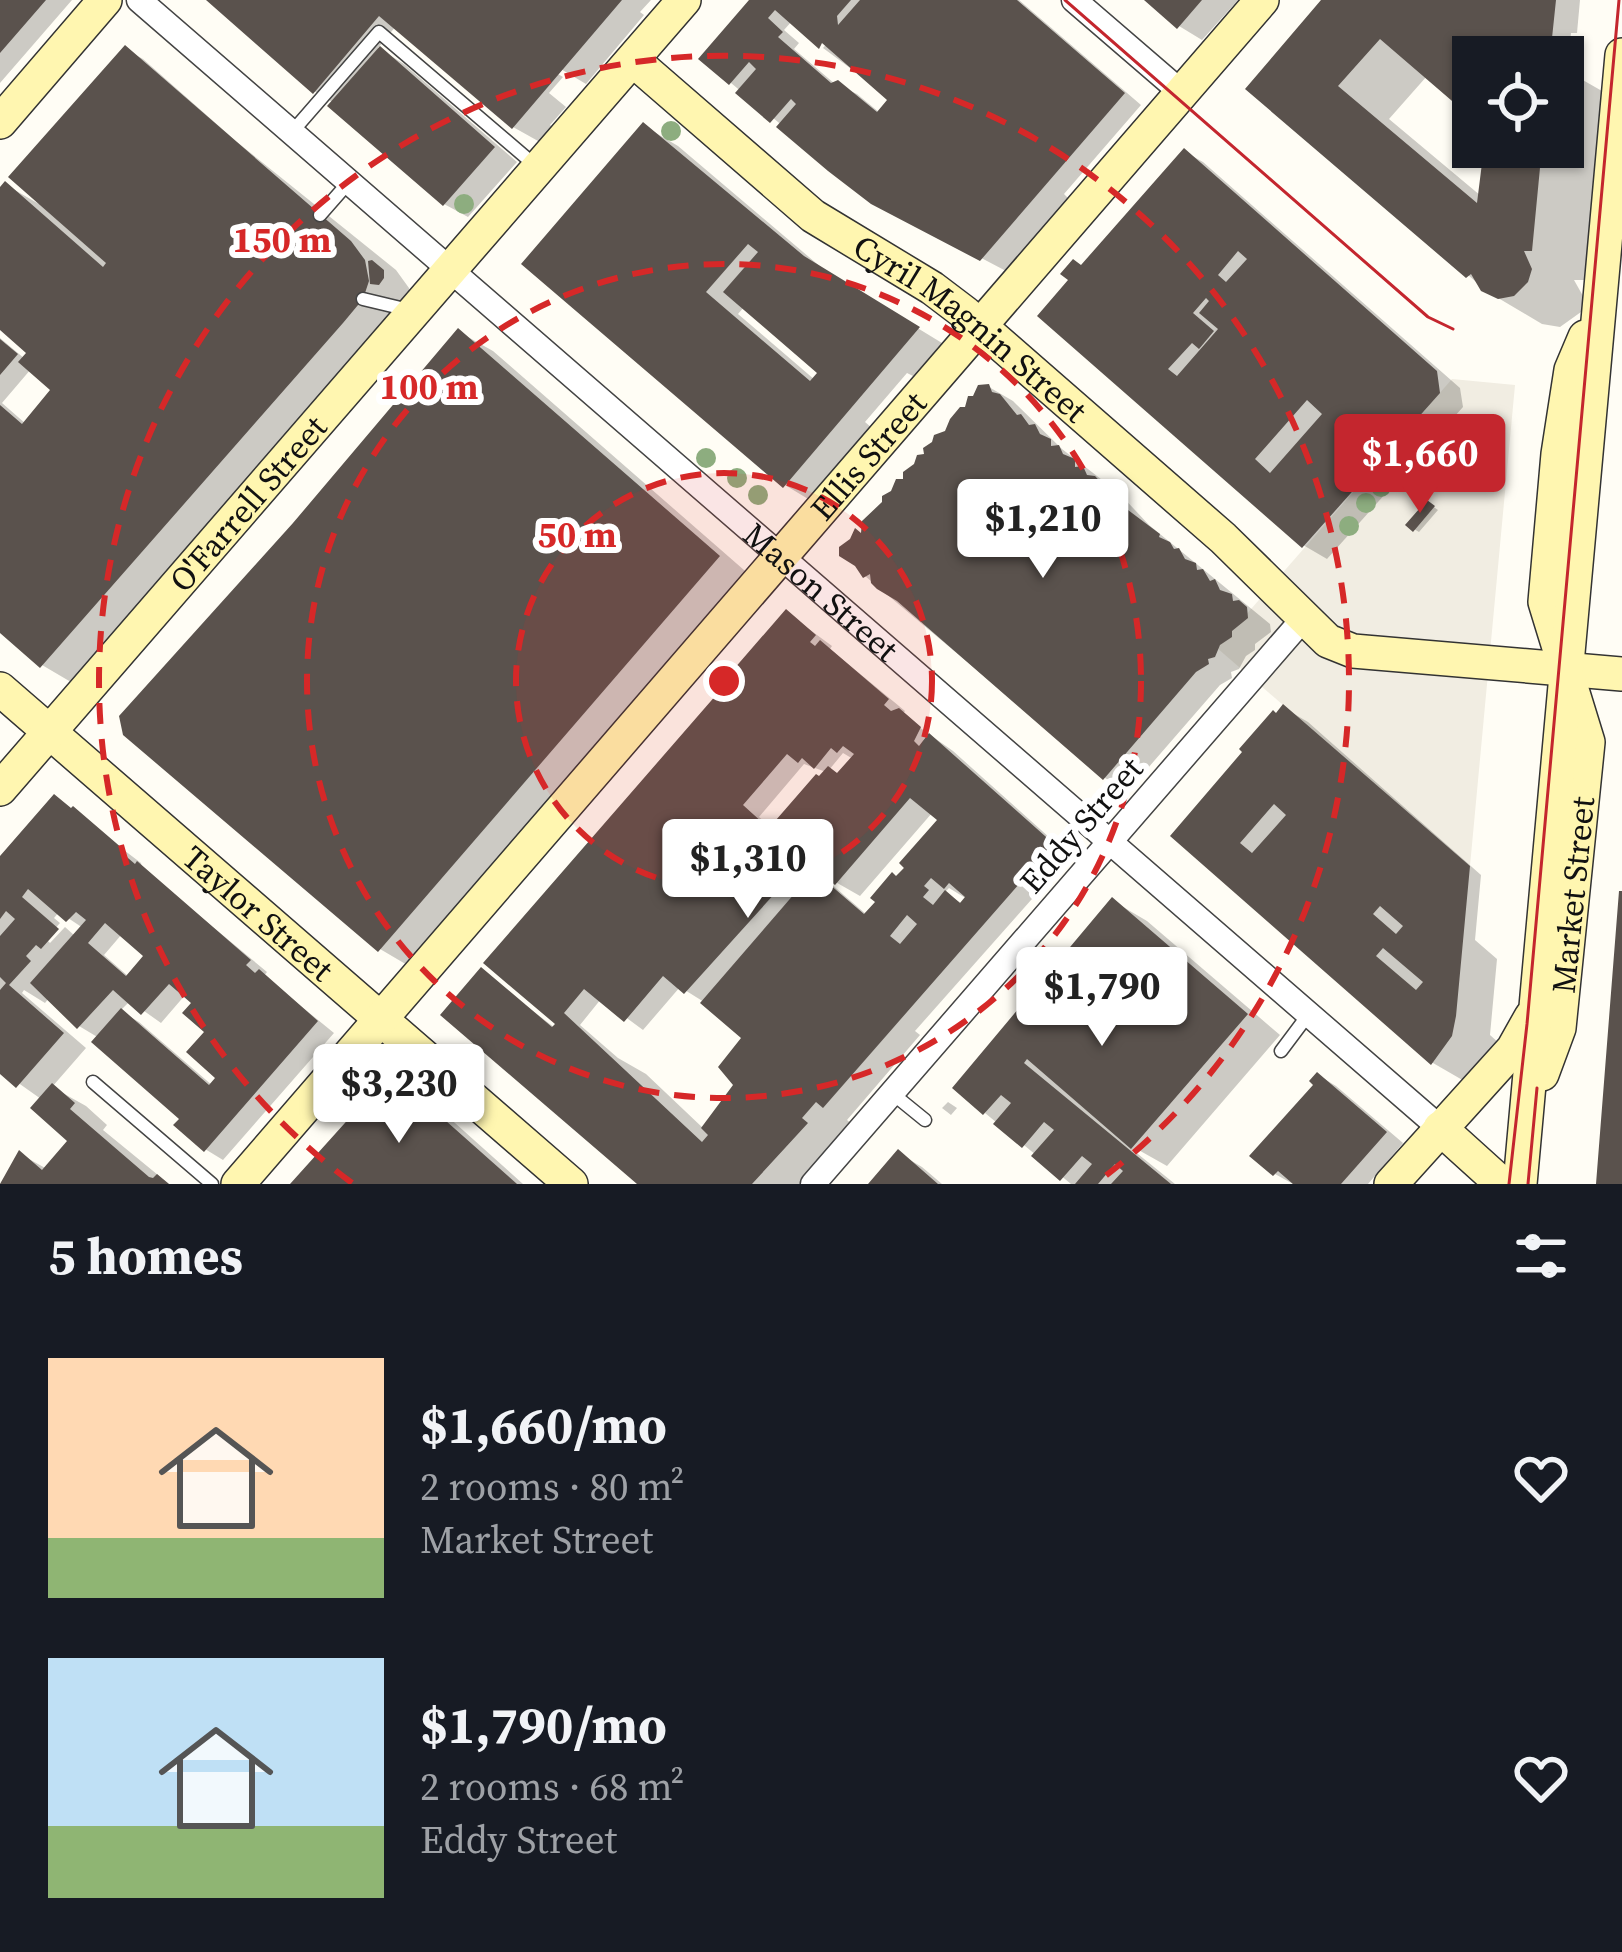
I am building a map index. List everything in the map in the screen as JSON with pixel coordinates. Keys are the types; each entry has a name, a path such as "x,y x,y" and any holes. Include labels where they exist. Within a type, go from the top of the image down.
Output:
{"street":[{"path":"0,122 106,0"},
{"name":"Mason Street","path":"140,0 1502,1184"},
{"name":"O'Farrell Street","path":"0,789 684,0"},
{"path":"1074,0 1182,93"},
{"name":"Ellis Street","path":"238,1184 1262,0"},
{"name":"Cyril Magnin Street","path":"633,59 812,216 932,288 980,326 1223,538 1339,647 1622,674"},
{"name":"Market Street","path":"1520,1184 1621,68"},
{"name":"Eddy Street","path":"813,1184 1304,618"},
{"name":"Market Street","path":"1527,1116 1559,1028 1588,742 1567,668"},
{"name":"Taylor Street","path":"0,689 571,1184"},
{"path":"1390,1184 1513,1049 1537,998"}],"lane":[{"path":"292,132 380,32 539,168"},
{"path":"320,215 349,181"},
{"path":"363,299 415,312"},
{"path":"1281,1051 1309,1014"},
{"path":"93,1082 212,1184"},
{"path":"892,1093 925,1120"}],"shaded area":[{"path":"1452,379 1515,385 1470,866 1217,648"}],"building":[{"path":"0,0 46,0 0,53"},
{"path":"206,0 622,0 512,129 379,16 313,94"},
{"path":"749,0 851,0 837,16 838,25 860,0 1017,0 1125,93 980,261 871,204 776,127 796,104 791,99 770,123 735,93 756,69 749,62 729,85 698,59","holes":["775,10 819,49 822,43 887,100 877,112 838,80 831,83 778,37 783,32 768,18"]},
{"path":"1144,0 1202,0 1177,29"},
{"path":"1321,0 1556,0 1552,36 1452,36 1452,101 1380,39 1338,86 1477,203 1481,168 1540,168 1532,251 1524,251 1532,269 1528,282 1514,296 1498,299 1481,291 1471,274 1466,278 1245,89"},
{"path":"125,45 351,241 365,260 369,281 363,299 343,323 40,668 0,633 0,405 22,424 50,390 18,362 26,353 0,330 0,187 5,181 103,267 106,263 8,177"},
{"path":"380,46 495,147 443,206 327,106"},
{"path":"643,122 804,256 920,327 783,488 521,264","holes":["748,244 758,252 723,292 817,373 810,381 706,292"]},
{"path":"1184,148 1437,371 1440,393 1302,548 1037,316 1068,280 1060,274 1073,259 1081,265","holes":["1238,251 1247,259 1226,282 1218,275","1206,298 1209,301 1199,313 1218,329 1177,376 1168,369 1192,343 1199,349 1214,331 1193,313","1307,400 1322,414 1270,473 1255,459"]},
{"path":"368,261 384,270 379,285 370,284"},
{"path":"458,328 720,556 378,952 123,735 119,716 293,523"},
{"path":"0,339 18,354 0,375"},
{"path":"989,384 1017,415 1051,439 1051,446 1059,445 1063,454 1075,459 1075,467 1083,466 1124,507 1196,563 1197,570 1203,569 1210,581 1215,579 1220,590 1247,607 1248,618 1103,780 897,601 877,589 870,574 863,578 839,556 839,547 855,528 861,533 862,521 891,491 896,479 903,479 917,455 924,454 923,448 934,435 945,431 968,396 973,396 978,385"},
{"path":"1427,500 1435,506 1413,532 1405,525"},
{"path":"786,609 816,635 810,642 815,646 820,640 889,699 884,705 891,711 899,708 921,727 914,741 919,746 929,733 1054,844 823,1108 816,1102 802,1118 808,1123 752,1184 637,1184 440,1015 481,967 552,1027 555,1024 483,963 717,694 714,692","holes":["843,746 854,754 837,773 828,766 816,774 776,820 782,825 775,834 743,805 787,754 798,763 802,758 814,769 831,748 837,753","910,798 937,820 899,863 904,868 896,876 892,872 870,898 875,902 864,914 814,871 700,1003 741,1038 718,1067 733,1085 701,1128 708,1135 702,1142 564,1013 584,989 624,1022 663,976 684,994 805,860 835,885","931,878 944,889 949,883 965,897 960,903 945,890 933,905 923,897 929,890 924,886","907,915 917,924 900,944 890,936"]},
{"path":"1283,704 1470,866 1456,1016 1452,1036 1431,1065 1170,836 1242,752 1239,749 1273,710 1276,713","holes":["1274,804 1286,815 1252,853 1240,843","1380,906 1403,926 1396,934 1373,914","1383,948 1423,982 1416,990 1376,956"]},
{"path":"54,794 251,960 246,965 255,973 259,969 318,1021 204,1152 173,1125 179,1119 91,1042 121,1008 209,1085 215,1078 186,1052 204,1032 182,1013 191,1003 169,984 141,1015 113,990 77,1029 30,983 86,920 76,912 66,922 28,889 22,897 59,929 41,949 36,945 26,956 31,961 9,985 64,1033 16,1088 0,1074 0,990 6,983 0,977 0,936 15,919 6,911 0,919 0,856","holes":["105,923 143,956 126,976 88,943"]},
{"path":"1619,891 1622,1184 1596,1184"},
{"path":"1112,897 1248,1014 1131,1149 1027,1059 1024,1063 1171,1184 1111,1184 1123,1171 1115,1164 1098,1184 1075,1184 1092,1164 1082,1156 1060,1181 1031,1156 1054,1130 1044,1122 1022,1148 993,1124 1011,1103 1001,1095 983,1115 952,1088"},
{"path":"393,1071 517,1184 290,1184 371,1094 372,1083 381,1073"},
{"path":"1317,1072 1387,1132 1341,1184 1293,1184 1278,1171 1273,1176 1249,1156 1313,1085 1309,1081"},
{"path":"52,1083 75,1103 70,1109 149,1177 157,1174 169,1184 0,1184 19,1150 42,1170 67,1141 30,1108"},
{"path":"898,1149 938,1184 868,1184"}],"tram line":[{"path":"1065,0 1428,317 1453,329"},
{"path":"1509,1184 1619,0"},
{"path":"1528,1184 1537,1088"}]}
